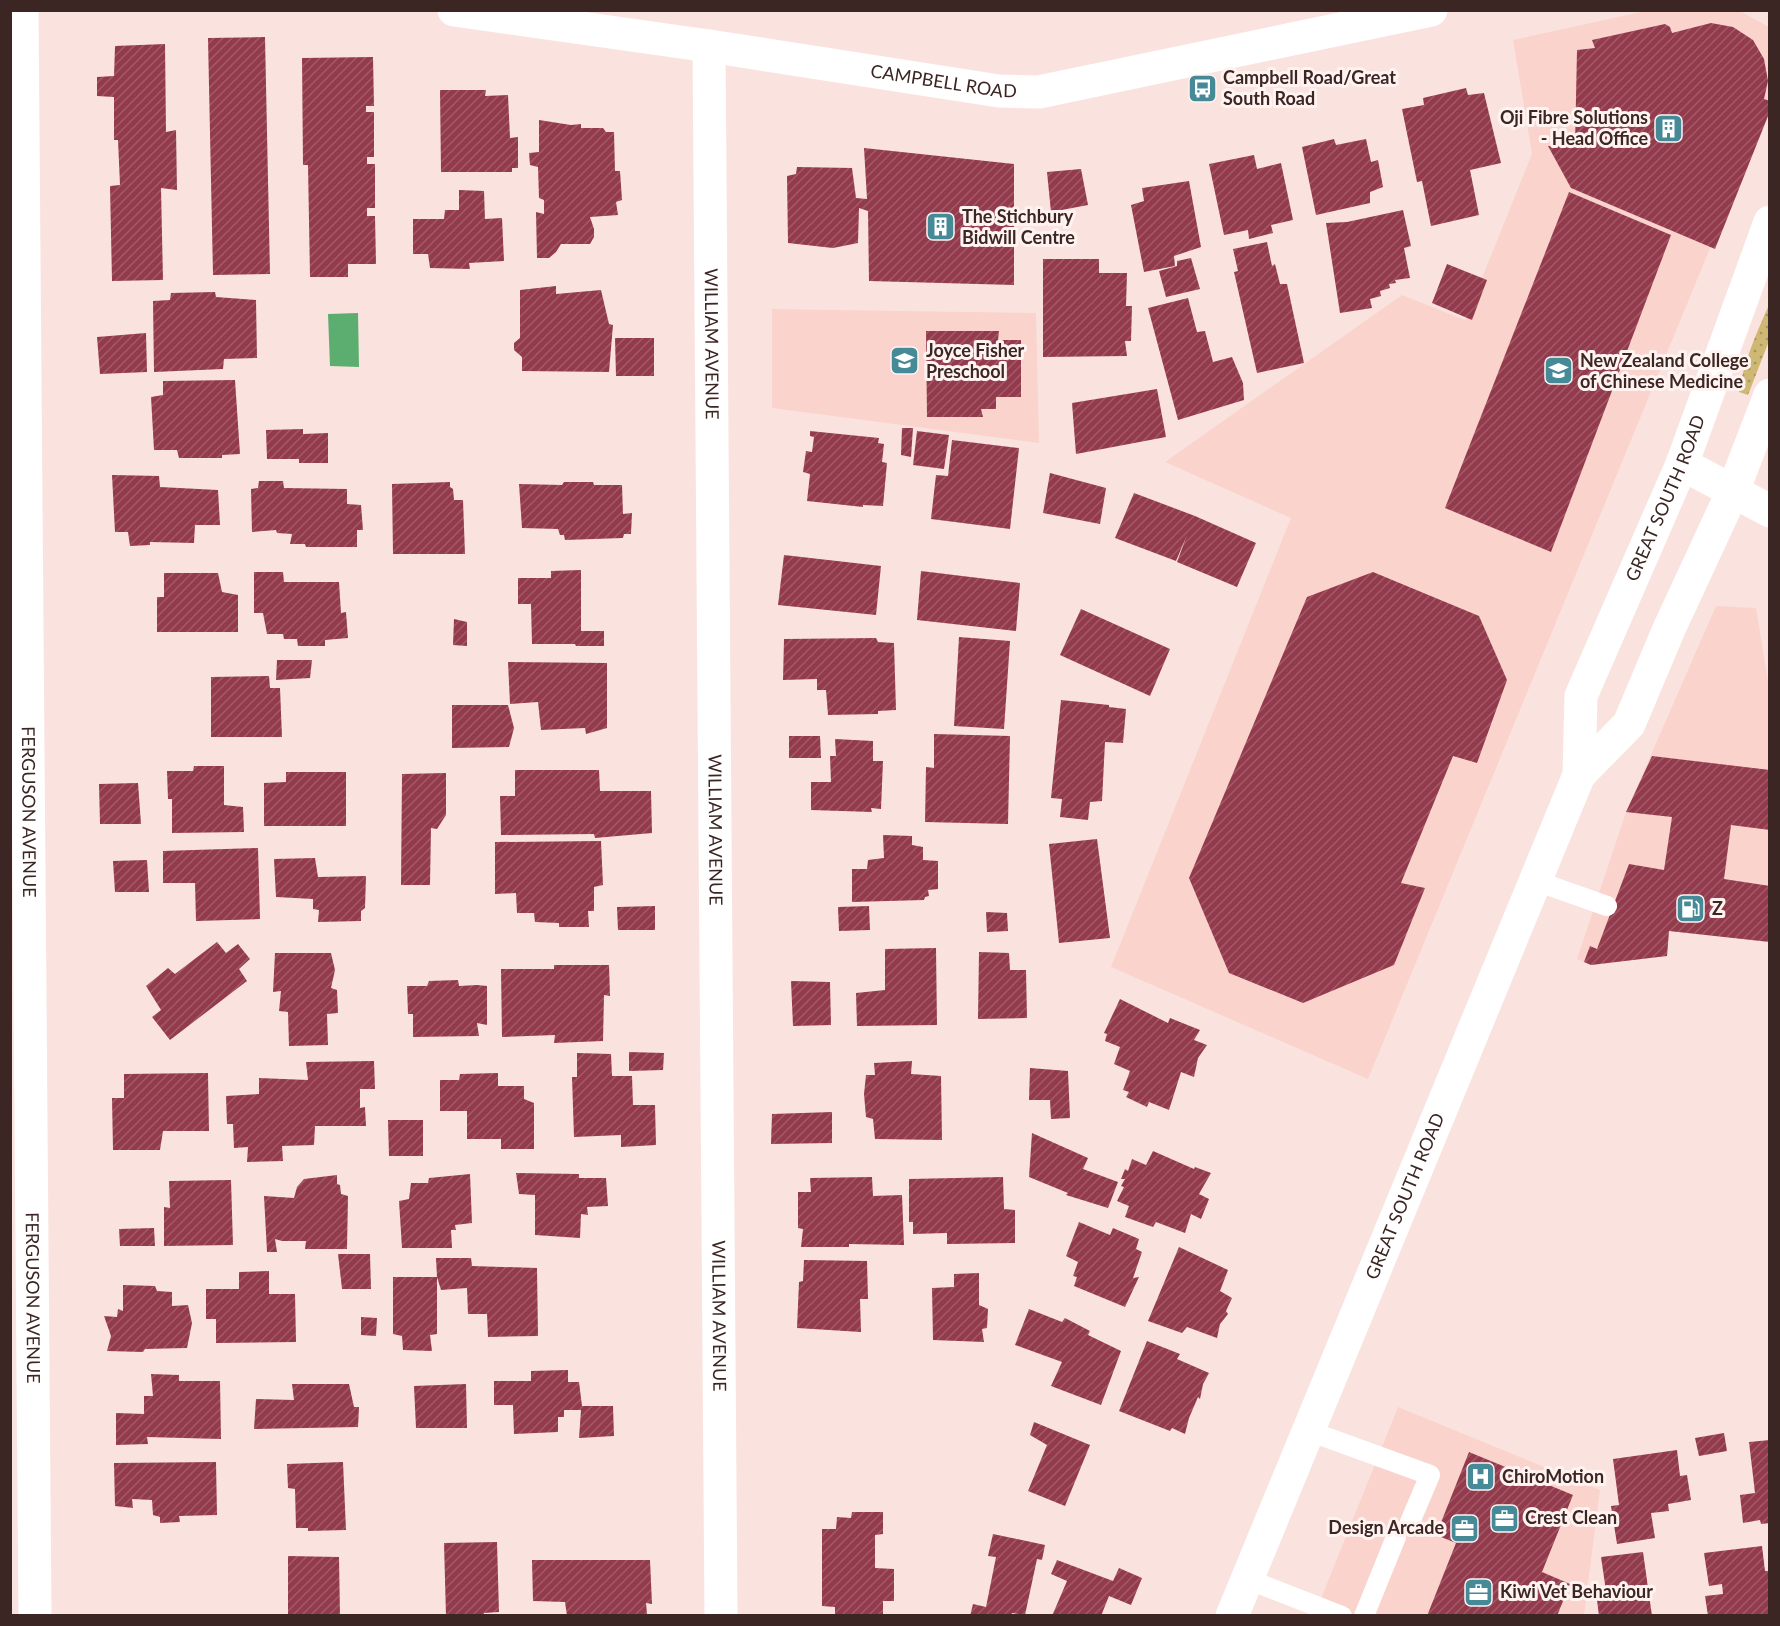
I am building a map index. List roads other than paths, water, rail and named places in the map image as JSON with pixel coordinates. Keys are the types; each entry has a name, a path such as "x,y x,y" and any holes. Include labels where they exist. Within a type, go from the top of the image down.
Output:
{"street":[{"name":"FERGUSON AVENUE","path":"22,10 35,1616"},
{"name":"CAMPBELL ROAD","path":"454,10 709,46 999,91 1039,92 1431,10"},
{"name":"WILLIAM AVENUE","path":"709,46 721,1616"},
{"name":"GREAT SOUTH ROAD","path":"1232,1616 1579,775 1581,696 1682,464 1770,222"},
{"name":"GREAT SOUTH ROAD","path":"1579,775 1629,723 1669,629 1733,491 1770,394"},
{"path":"1682,464 1770,511"}],"lane":[{"path":"1536,881 1607,906"},
{"path":"1309,1431 1430,1475 1410,1522"},
{"path":"1364,1616 1396,1538"},
{"path":"1247,1579 1342,1616"}],"place":[{"name":"Campbell Road/Great South Road","path":"1202,88"},
{"name":"Oji Fibre Solutions - Head Office","path":"1669,128"},
{"name":"The Stichbury Bidwill Centre","path":"941,227"},
{"name":"Joyce Fisher Preschool","path":"905,361"},
{"name":"New Zealand College of Chinese Medicine","path":"1559,371"},
{"name":"Z","path":"1691,909"},
{"name":"ChiroMotion","path":"1481,1477"},
{"name":"Crest Clean","path":"1504,1518"},
{"name":"Design Arcade","path":"1465,1528"},
{"name":"Kiwi Vet Behaviour","path":"1479,1592"}]}
